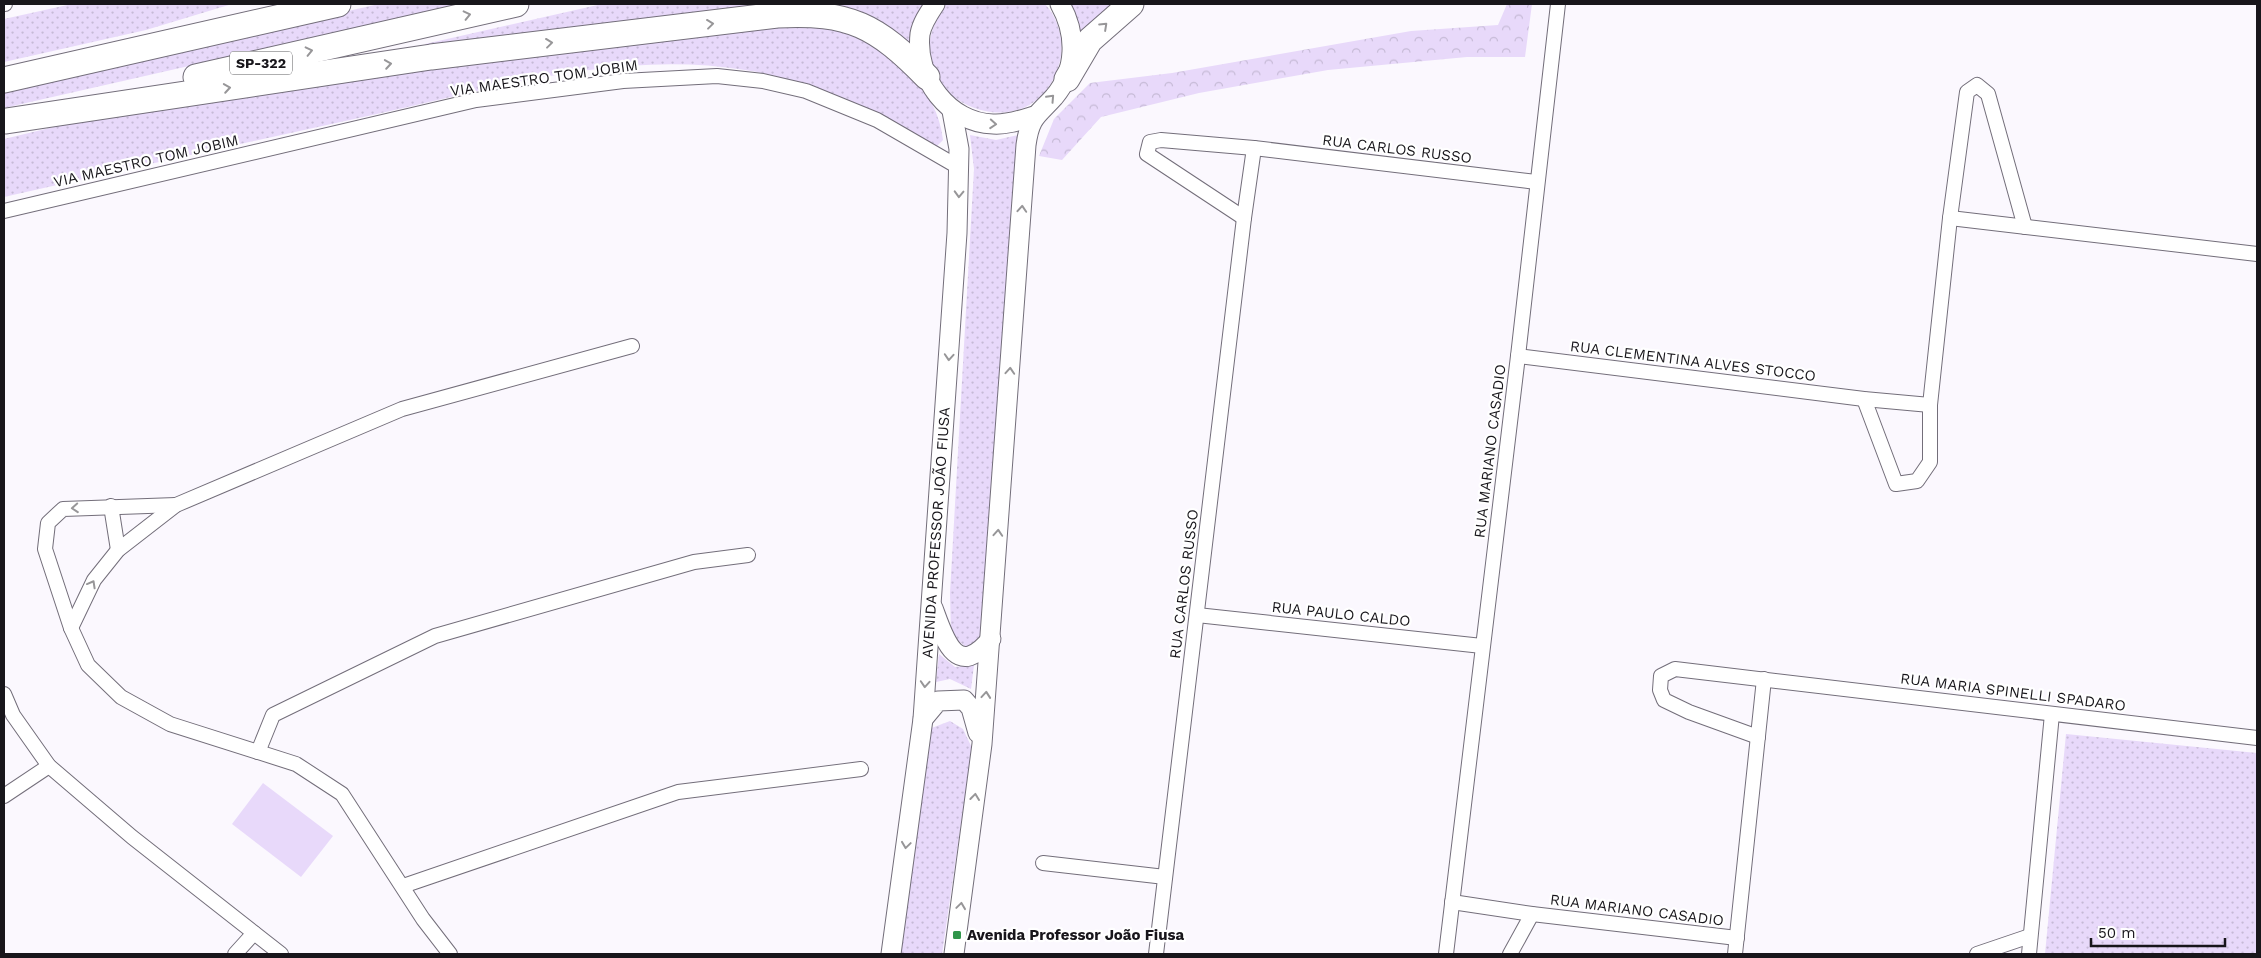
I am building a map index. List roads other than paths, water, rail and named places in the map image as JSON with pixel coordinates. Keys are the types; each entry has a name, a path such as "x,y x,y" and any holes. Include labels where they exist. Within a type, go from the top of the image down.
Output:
{"highway":[{"path":"4,80 261,4"},
{"path":"4,80 338,4"},
{"name":"SP-322","path":"5,122 516,4"},
{"path":"1067,79 1090,40 1130,4"},
{"path":"5,122 431,57 777,15 807,14 835,18 861,25 880,34 900,49 927,77"}],"main road":[{"name":"AVENIDA PROFESSOR JOÃO FIUSA","path":"935,4 925,18 920,33 921,61 927,77 938,96 952,111 976,122 1006,124 1034,116"},
{"name":"AVENIDA PROFESSOR JOÃO FIUSA","path":"954,954 982,744 1025,152 1028,132 1034,116 1054,97 1067,79 1073,51 1071,29 1060,4"},
{"name":"AVENIDA PROFESSOR JOÃO FIUSA","path":"891,954 923,719 960,168 960,149 952,111"},
{"path":"930,600 946,645 954,652 963,656 971,656 980,652 991,640"},
{"path":"923,719 938,702 964,700 971,708 982,744"}],"street":[{"name":"RUA MARIANO CASADIO","path":"1446,954 1558,4"},
{"name":"VIA MAESTRO TOM JOBIM","path":"4,211 476,100 623,81 717,76 763,80 806,91 876,120 960,168"},
{"path":"1864,399 1896,484 1917,481 1930,462 1930,405 1950,218 1967,92 1977,85 1988,94 2025,226"},
{"name":"RUA CARLOS RUSSO","path":"1244,218 1147,154 1150,142 1161,140 1254,148 1536,182"},
{"name":"RUA CARLOS RUSSO","path":"1156,954 1254,148"},
{"path":"1950,218 2257,254"},
{"path":"71,628 94,580 118,550 176,505 402,409 632,346"},
{"name":"RUA CLEMENTINA ALVES STOCCO","path":"1518,356 1864,399 1930,405"},
{"path":"176,505 63,509 48,523 45,549 71,628 88,665 121,697 170,724 296,764 342,794 423,919 450,954"},
{"path":"110,506 118,550"},
{"path":"258,752 273,715 435,636 694,562 748,555"},
{"name":"RUA PAULO CALDO","path":"1197,615 1482,646"},
{"name":"RUA MARIA SPINELLI SPADARO","path":"1758,737 1689,712 1664,700 1660,690 1661,676 1675,669 2257,738"},
{"path":"1735,954 1764,679"},
{"path":"4,694 13,715 49,766 132,837 281,954"},
{"path":"2029,954 2052,714"},
{"path":"4,796 49,766"},
{"path":"403,886 678,792 861,768"},
{"path":"1043,862 1165,877"},
{"name":"RUA MARIANO CASADIO","path":"1452,902 1532,914 1737,938"},
{"name":"RUA MARIANO CASADIO","path":"1510,954 1532,914"},
{"path":"235,954 254,933"},
{"path":"1977,954 2030,936"}],"place":[{"name":"Avenida Professor João Fiusa","path":"957,935"}]}
